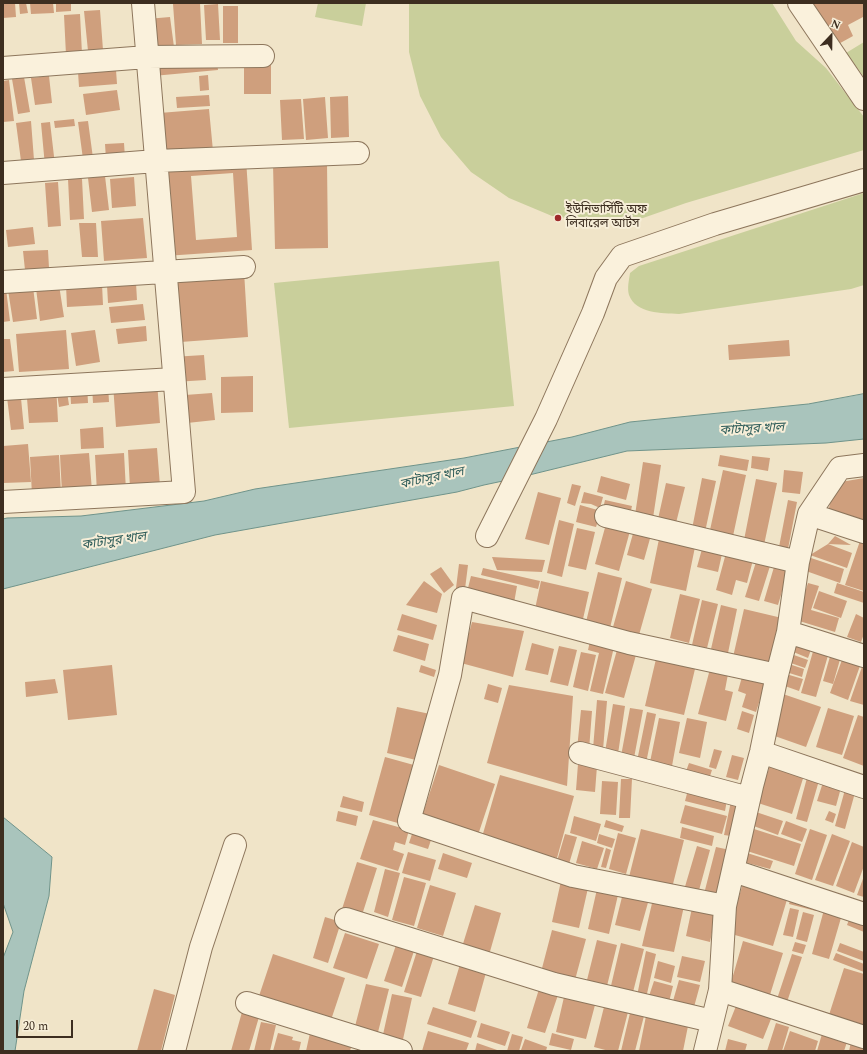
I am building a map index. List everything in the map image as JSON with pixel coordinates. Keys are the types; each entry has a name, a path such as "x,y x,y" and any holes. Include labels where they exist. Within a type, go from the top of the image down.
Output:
{"street":[{"path":"3,502 184,492 143,3"},
{"path":"799,3 864,99"},
{"path":"3,68 147,57 263,56"},
{"path":"3,173 156,161 358,153"},
{"path":"488,536 545,420 593,313 606,278 622,256 715,224 864,180"},
{"path":"3,282 244,267"},
{"path":"3,389 174,379"},
{"path":"705,1051 720,990 725,906 788,632 798,562 809,514 840,468 864,465"},
{"path":"809,514 864,532"},
{"path":"606,516 798,562"},
{"path":"725,906 573,876 409,821 450,675 463,598 628,643 777,675"},
{"path":"788,632 864,656"},
{"path":"761,752 864,787"},
{"path":"580,753 749,798"},
{"path":"174,1051 201,947 235,845"},
{"path":"734,871 864,914"},
{"path":"346,918 554,984 712,1021"},
{"path":"720,990 864,1037"},
{"path":"247,1003 401,1051"}],"green space":[{"path":"318,3 366,3 362,26 315,17"},
{"path":"409,3 772,3 796,41 826,68 864,117 864,150 686,203 643,218 597,222 552,216 509,198 471,172 441,137 420,96 409,52"},
{"path":"864,42 864,77 846,53"},
{"path":"864,193 864,285 851,289 679,314 658,313 643,309 632,301 629,295 628,287 630,273 639,266"},
{"path":"499,261 514,406 289,428 274,283"}],"water":[{"name":"কাটাসুর খাল","path":"864,394 864,439 826,443 627,451 457,492 215,535 3,589 3,519 7,518 81,516 204,501 255,489 464,458 572,437 630,422 808,404"},
{"path":"3,817 52,857 49,896 24,991 15,1051 3,1051 3,958 13,932 3,903"}],"building":[{"path":"3,3 15,3 16,17 3,18"},
{"path":"19,3 26,3 28,13 20,14"},
{"path":"30,3 53,3 54,13 31,14"},
{"path":"56,3 71,3 71,11 56,12"},
{"path":"200,3 202,44 176,45 173,4"},
{"path":"803,3 864,3 864,18 863,17 848,25 853,36 833,47"},
{"path":"218,4 220,40 206,40 204,5"},
{"path":"223,6 238,6 238,43 223,43"},
{"path":"100,10 103,50 88,51 84,11"},
{"path":"80,14 82,54 66,55 64,15"},
{"path":"170,17 174,47 151,49 147,19"},
{"path":"244,58 271,58 271,94 244,94"},
{"path":"217,61 218,70 153,76 152,67"},
{"path":"116,70 117,84 79,87 78,72"},
{"path":"208,75 209,90 200,91 199,76"},
{"path":"49,76 52,103 35,105 31,78"},
{"path":"24,77 30,112 18,114 12,79"},
{"path":"9,80 14,121 3,122 3,81"},
{"path":"117,90 120,110 86,115 83,94"},
{"path":"209,95 210,106 177,108 176,97"},
{"path":"348,96 349,137 331,138 330,97"},
{"path":"325,97 328,138 306,140 303,99"},
{"path":"301,99 304,139 282,140 280,100"},
{"path":"209,109 213,151 151,156 147,114"},
{"path":"74,119 75,126 55,128 54,121"},
{"path":"31,121 34,160 21,161 16,123"},
{"path":"88,121 93,158 83,159 78,122"},
{"path":"50,122 55,165 45,166 41,123"},
{"path":"124,143 125,158 106,159 105,144"},
{"path":"246,159 252,250 165,256 158,171","holes":["233,173 237,237 196,240 191,176"]},
{"path":"327,163 328,248 275,249 273,164"},
{"path":"105,176 109,210 92,212 88,178"},
{"path":"134,177 136,206 112,208 110,179"},
{"path":"68,179 82,179 84,219 70,220"},
{"path":"58,182 61,226 48,227 45,183"},
{"path":"143,218 147,258 104,261 101,221"},
{"path":"79,223 96,223 98,257 82,257"},
{"path":"33,227 35,244 8,247 6,230"},
{"path":"48,250 49,268 25,270 23,251"},
{"path":"244,271 248,337 167,343 162,277"},
{"path":"136,283 137,300 108,303 107,285"},
{"path":"102,284 103,305 67,307 66,285"},
{"path":"59,285 64,317 40,321 36,288"},
{"path":"33,287 37,319 13,322 8,290"},
{"path":"3,289 6,289 10,321 3,322"},
{"path":"143,304 145,320 111,323 109,307"},
{"path":"146,326 147,341 118,344 116,329"},
{"path":"66,330 69,369 19,372 16,334"},
{"path":"95,330 100,362 76,366 71,333"},
{"path":"3,339 10,339 14,371 3,372"},
{"path":"789,340 790,356 729,360 728,345"},
{"path":"204,355 206,380 174,382 172,357"},
{"path":"253,376 253,412 221,413 221,377"},
{"path":"157,381 160,423 116,427 113,384"},
{"path":"56,384 58,422 29,423 26,386"},
{"path":"87,384 88,403 71,404 70,385"},
{"path":"66,385 69,405 59,407 56,387"},
{"path":"108,385 109,402 93,403 92,386"},
{"path":"20,388 24,429 11,430 6,389"},
{"path":"212,393 215,420 187,423 185,395"},
{"path":"103,427 104,448 81,449 80,429"},
{"path":"28,444 31,482 3,483 3,446"},
{"path":"157,448 160,486 130,488 128,450"},
{"path":"89,453 92,491 62,493 60,455"},
{"path":"124,453 126,491 97,493 95,455"},
{"path":"59,455 61,493 32,495 30,457"},
{"path":"720,455 749,460 747,471 718,466"},
{"path":"752,456 770,458 768,471 751,468"},
{"path":"643,462 661,465 653,518 635,515"},
{"path":"723,470 746,475 733,536 710,530"},
{"path":"784,470 803,472 800,494 782,492"},
{"path":"601,476 630,484 626,500 597,492"},
{"path":"702,478 716,481 705,532 692,529"},
{"path":"864,478 864,521 828,512 835,483"},
{"path":"756,479 777,483 764,545 744,540"},
{"path":"666,483 685,487 676,523 658,519"},
{"path":"572,484 581,486 575,506 567,503"},
{"path":"538,492 561,498 549,545 525,539"},
{"path":"584,492 603,497 600,508 591,504 581,503"},
{"path":"605,500 632,506 629,519 602,513"},
{"path":"788,500 797,502 788,549 779,547"},
{"path":"580,505 601,511 596,527 576,522"},
{"path":"559,520 574,524 562,577 547,573"},
{"path":"606,524 630,531 619,571 595,564"},
{"path":"577,528 595,532 586,570 568,566"},
{"path":"634,530 651,535 644,560 627,555"},
{"path":"862,535 864,536 864,591 845,585"},
{"path":"835,536 851,545 828,544"},
{"path":"659,539 695,547 686,591 650,583"},
{"path":"828,544 852,553 847,568 810,555"},
{"path":"702,549 722,554 718,572 697,567"},
{"path":"726,553 753,560 747,583 736,580 732,595 716,590"},
{"path":"492,557 545,560 542,572 497,570"},
{"path":"811,558 844,569 840,583 806,571"},
{"path":"756,562 770,566 759,601 745,597"},
{"path":"459,564 468,565 464,597 455,596"},
{"path":"441,567 454,585 444,593 430,574"},
{"path":"774,567 788,571 778,605 764,601"},
{"path":"483,568 540,581 538,589 481,575"},
{"path":"598,572 622,578 610,628 586,622"},
{"path":"471,576 517,586 514,603 467,592"},
{"path":"424,581 442,594 437,613 406,605"},
{"path":"541,581 589,592 583,619 535,609"},
{"path":"626,581 652,589 639,635 613,627"},
{"path":"808,583 819,586 811,610 839,618 835,632 796,620"},
{"path":"837,583 864,592 864,603 834,593"},
{"path":"819,591 847,601 841,618 813,608"},
{"path":"680,594 700,599 689,643 670,638"},
{"path":"702,600 718,604 707,648 692,645"},
{"path":"721,605 737,609 728,653 711,649"},
{"path":"744,609 782,618 770,667 733,657"},
{"path":"402,614 437,625 433,640 397,630"},
{"path":"856,614 864,618 864,634 861,642 847,637"},
{"path":"472,622 524,631 513,677 461,663"},
{"path":"398,635 429,644 425,661 393,651"},
{"path":"590,641 614,647 603,694 590,691 599,653 588,650"},
{"path":"795,641 812,647 808,658 791,651"},
{"path":"532,643 554,649 548,675 525,670"},
{"path":"559,646 577,650 568,686 550,682"},
{"path":"814,648 829,652 816,697 801,693"},
{"path":"617,650 636,655 624,698 605,693"},
{"path":"581,652 596,655 588,691 573,687"},
{"path":"831,653 841,656 833,684 823,681"},
{"path":"791,654 808,660 805,668 788,662"},
{"path":"843,657 861,663 848,700 830,693"},
{"path":"656,659 695,669 684,715 645,706"},
{"path":"864,661 864,705 850,701"},
{"path":"789,664 804,669 802,677 786,672"},
{"path":"112,665 117,715 68,720 63,670"},
{"path":"421,665 436,670 434,677 419,672"},
{"path":"710,669 728,674 725,690 733,692 726,721 698,714"},
{"path":"786,674 803,679 799,691 782,685"},
{"path":"742,677 765,684 756,712 742,707 746,694 738,691"},
{"path":"55,679 58,693 26,697 25,682"},
{"path":"488,684 502,688 498,703 484,699"},
{"path":"509,685 573,696 567,786 487,763"},
{"path":"783,694 821,707 806,747 769,734"},
{"path":"597,700 607,701 603,750 593,749"},
{"path":"613,704 625,706 618,754 605,752"},
{"path":"397,707 430,714 420,761 387,753"},
{"path":"630,708 643,710 634,758 621,756"},
{"path":"828,708 854,716 842,755 816,747"},
{"path":"581,710 592,711 589,750 577,749"},
{"path":"742,711 754,715 749,733 737,729"},
{"path":"647,712 656,714 646,763 637,761"},
{"path":"858,715 864,717 864,766 843,758"},
{"path":"659,718 680,722 672,766 650,762"},
{"path":"687,718 707,722 700,758 679,753"},
{"path":"714,749 722,751 716,769 709,767"},
{"path":"732,755 744,758 738,780 726,777"},
{"path":"385,757 421,767 405,825 369,815"},
{"path":"771,762 805,772 792,814 758,803"},
{"path":"689,763 712,770 708,782 685,774"},
{"path":"578,764 597,766 595,792 576,790"},
{"path":"439,765 495,784 478,835 422,816"},
{"path":"808,774 820,777 807,822 796,819"},
{"path":"500,775 574,796 557,858 482,837"},
{"path":"621,779 632,779 630,818 619,818"},
{"path":"824,779 842,784 836,806 817,801"},
{"path":"602,781 618,782 616,815 600,814"},
{"path":"846,786 856,789 845,829 835,826"},
{"path":"688,790 727,800 725,811 685,801"},
{"path":"343,796 364,802 362,812 340,807"},
{"path":"731,801 745,804 738,837 724,835"},
{"path":"685,805 727,816 722,834 680,823"},
{"path":"338,811 358,816 356,826 336,821"},
{"path":"829,811 836,814 833,823 825,820"},
{"path":"756,812 783,821 778,835 751,825"},
{"path":"574,816 601,824 596,841 570,833"},
{"path":"373,820 409,830 405,845 395,842 393,850 404,854 398,871 360,859"},
{"path":"606,820 624,826 622,832 604,827"},
{"path":"786,821 807,829 802,842 781,834"},
{"path":"682,827 714,836 712,846 680,838"},
{"path":"414,828 433,834 428,849 409,843"},
{"path":"641,829 684,840 672,888 629,877"},
{"path":"754,829 801,844 794,866 747,851"},
{"path":"810,829 827,835 812,880 795,874"},
{"path":"618,833 636,838 626,874 609,869"},
{"path":"565,834 577,837 569,864 557,861"},
{"path":"599,834 615,839 612,848 597,843"},
{"path":"832,834 850,841 833,886 815,880"},
{"path":"582,841 604,848 597,869 576,863"},
{"path":"852,842 864,847 864,866 854,893 836,886"},
{"path":"697,846 710,850 698,894 684,890"},
{"path":"716,847 730,850 718,894 705,890"},
{"path":"606,848 611,850 606,868 601,867"},
{"path":"408,852 436,860 430,881 402,873"},
{"path":"443,853 472,863 467,878 438,869"},
{"path":"747,853 773,861 770,869 744,862"},
{"path":"357,862 377,868 362,915 342,909"},
{"path":"385,869 400,873 388,917 374,912"},
{"path":"864,876 864,897 857,895"},
{"path":"404,877 426,883 414,926 392,920"},
{"path":"744,880 789,893 773,946 728,933"},
{"path":"561,881 588,888 579,928 552,922"},
{"path":"430,885 456,893 443,936 417,928"},
{"path":"597,889 618,895 609,934 588,929"},
{"path":"623,893 649,899 640,931 615,925"},
{"path":"792,895 818,902 816,911 789,904"},
{"path":"653,899 684,906 674,952 642,946"},
{"path":"475,905 501,913 489,955 462,947"},
{"path":"825,906 843,911 829,959 812,954"},
{"path":"692,908 716,913 710,942 686,936"},
{"path":"790,908 799,910 793,937 783,935"},
{"path":"803,912 814,915 807,942 796,939"},
{"path":"851,914 864,919 864,932 847,925"},
{"path":"325,917 341,922 328,963 313,958"},
{"path":"552,930 586,939 575,980 541,972"},
{"path":"345,933 379,944 367,979 333,968"},
{"path":"597,940 617,945 606,990 586,984"},
{"path":"743,941 783,953 769,998 730,986"},
{"path":"795,942 806,945 803,954 792,951"},
{"path":"621,943 644,949 632,996 610,990"},
{"path":"840,943 864,952 864,961 837,951"},
{"path":"396,945 414,951 402,987 384,981"},
{"path":"417,951 434,956 421,997 404,992"},
{"path":"646,951 656,954 646,998 637,996"},
{"path":"836,953 864,964 864,972 833,960"},
{"path":"273,954 345,978 330,1023 258,999"},
{"path":"792,954 802,957 787,1002 777,999"},
{"path":"682,956 705,961 700,982 677,977"},
{"path":"461,961 487,969 475,1012 448,1004"},
{"path":"658,961 675,966 671,983 654,978"},
{"path":"844,968 864,974 864,1030 828,1018"},
{"path":"679,980 700,985 694,1007 673,1001"},
{"path":"654,981 673,986 669,1002 649,996"},
{"path":"366,984 389,989 376,1040 353,1034"},
{"path":"154,989 175,995 161,1051 137,1051"},
{"path":"539,989 558,995 545,1033 527,1028"},
{"path":"392,994 412,998 402,1044 382,1039"},
{"path":"564,997 595,1005 586,1039 556,1032"},
{"path":"736,1006 771,1019 763,1039 728,1026"},
{"path":"433,1007 477,1021 471,1038 427,1024"},
{"path":"604,1007 628,1012 618,1051 609,1051 594,1047"},
{"path":"647,1011 689,1021 683,1051 639,1051"},
{"path":"242,1012 259,1017 249,1051 231,1051"},
{"path":"630,1013 644,1016 635,1051 621,1051"},
{"path":"261,1022 276,1025 270,1051 254,1051"},
{"path":"481,1023 510,1032 505,1046 477,1037"},
{"path":"776,1023 789,1027 782,1051 767,1051"},
{"path":"428,1031 469,1043 466,1051 422,1051"},
{"path":"790,1031 818,1041 815,1051 783,1051"},
{"path":"278,1033 293,1037 292,1040 301,1042 299,1051 273,1051"},
{"path":"310,1033 352,1044 350,1051 306,1051"},
{"path":"552,1033 574,1039 571,1050 549,1045"},
{"path":"512,1034 523,1037 519,1051 507,1051"},
{"path":"822,1034 847,1042 844,1051 817,1051"},
{"path":"525,1039 547,1047 546,1051 521,1050"},
{"path":"728,1039 747,1044 745,1051 725,1051"},
{"path":"851,1042 864,1046 864,1051 849,1051"},
{"path":"477,1043 500,1051 475,1051"}],"place":[{"name":"ইউনিভার্সিটি অফ লিবারেল আর্টস","path":"558,218"}]}
